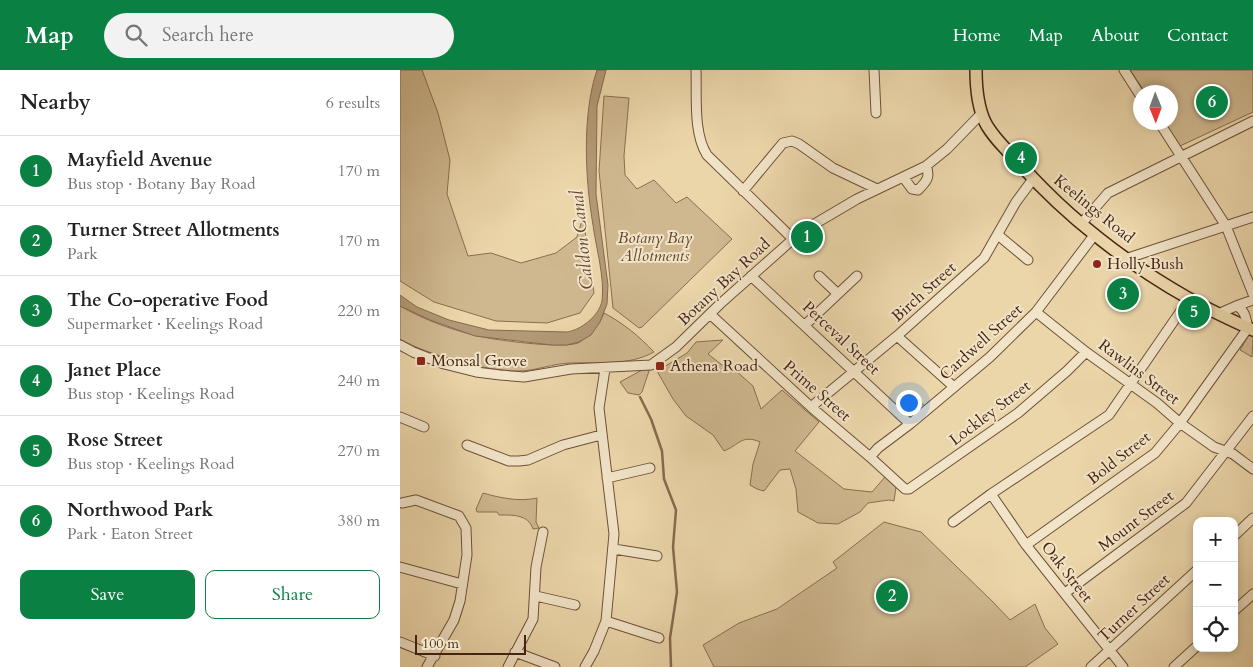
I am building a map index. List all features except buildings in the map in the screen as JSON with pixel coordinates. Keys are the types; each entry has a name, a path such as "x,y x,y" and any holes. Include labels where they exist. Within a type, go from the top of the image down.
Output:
{"main road":[{"name":"Keelings Road","path":"976,70 979,103 992,132 1033,179 1062,208 1155,278 1189,299 1250,329"}],"street":[{"path":"696,70 698,128 702,148 792,238"},
{"path":"874,70 876,113"},
{"path":"1124,70 1134,85"},
{"name":"Botany Bay Road","path":"605,368 651,365 676,347 792,238 812,224 857,199 926,166 947,149 982,113"},
{"path":"1081,224 1108,193 1253,121"},
{"path":"1164,130 1226,226 1253,294"},
{"path":"743,191 783,143 792,141 833,168 877,189"},
{"path":"903,177 912,189 918,190 929,173 926,166"},
{"name":"Birch Street","path":"811,406 897,336 984,258 1016,202 1033,179"},
{"path":"1128,258 1148,255 1253,216"},
{"name":"Cardwell Street","path":"870,457 878,448 910,424 990,357 1036,312 1095,234"},
{"path":"998,235 1028,260"},
{"name":"Perceval Street","path":"751,276 910,424"},
{"path":"819,276 838,294"},
{"path":"805,325 857,276"},
{"path":"953,522 991,494 1110,415 1189,299"},
{"path":"1218,314 1253,300"},
{"path":"1236,306 1243,310 1250,329"},
{"name":"Rawlins Street","path":"1036,312 1180,423 1214,447 1233,454 1253,469"},
{"name":"Prime Street","path":"710,314 905,489"},
{"name":"Bold Street","path":"1026,545 1155,453 1180,423 1250,329"},
{"path":"897,336 954,387"},
{"path":"400,346 444,364 476,372 500,375 524,377 571,369 605,368 598,408 614,534 614,549 606,621 586,667"},
{"name":"Lockley Street","path":"905,489 908,489 1018,413 1086,352"},
{"name":"Mount Street","path":"1065,593 1179,510 1253,416"},
{"path":"400,417 418,428"},
{"path":"472,444 509,461 519,462 563,445 601,435"},
{"path":"607,478 646,466"},
{"name":"Oak Street","path":"991,494 1026,545 1123,667"},
{"path":"406,499 416,500 459,516 466,528 467,555 460,602 454,620 427,667"},
{"path":"1238,532 1253,518"},
{"path":"508,667 534,619 536,567 540,536"},
{"path":"614,549 648,548 657,556"},
{"path":"400,567 462,584"},
{"name":"Turner Street","path":"1091,667 1193,574"},
{"path":"1238,607 1253,594"},
{"path":"536,596 571,600"},
{"path":"606,621 648,631 659,638"},
{"path":"400,642 435,656"},
{"path":"1174,667 1193,650"},
{"path":"516,652 555,667"}],"green space":[{"path":"400,70 422,70 438,113 450,160 447,194 468,256 491,253 521,263 556,253 577,237 583,217 594,293 580,313 547,323 496,321 434,302 400,281"},
{"path":"1130,70 1253,70 1253,112 1180,146 1170,130 1178,130 1178,85 1140,85"},
{"name":"Botany Bay Allotments","path":"604,96 629,98 624,156 625,175 637,189 654,180 676,203 687,197 732,239 639,328 613,308 599,171"},
{"path":"400,306 446,327 465,333 546,345 580,342 594,329 604,313 630,330 654,352 624,361 565,363 525,371 490,368 441,356 400,339"},
{"path":"1249,335 1253,337 1252,357 1240,350"},
{"path":"723,340 708,354 722,365 735,370 753,386 761,409 782,390 819,422 795,451 844,489 872,492 885,477 896,487 894,501 868,503 860,512 838,524 818,523 798,512 796,489 790,469 780,470 764,491 750,485 753,464 760,442 749,439 741,441 724,451 713,435 686,416 673,399 657,371 687,353 696,342"},
{"path":"651,365 642,392 639,395 628,393 620,382"},
{"path":"910,392 928,409 910,424 892,407"},
{"path":"483,493 510,499 524,500 537,498 536,522 539,528 533,529 527,520 519,516 499,515 497,512 477,512 476,509"},
{"path":"884,522 921,532 1010,620 1035,604 1045,628 1058,644 1025,667 714,667 703,645 739,623 777,609 837,568 833,562"}],"shaded area":[{"path":"597,70 606,70 597,106 596,194 608,285 607,304 600,322 591,335 579,342 567,345 475,336 430,320 400,306 400,295 417,307 449,320 489,330 567,332 578,328 593,317 600,307 603,292 590,207 586,147 589,106"}],"waterway":[{"path":"640,397 651,419 662,451 664,479 676,510 673,547 677,592 670,638 671,667"}],"place":[{"name":"Northwood Park","path":"1212,102"},
{"name":"Janet Place","path":"1021,158"},
{"name":"Mayfield Avenue","path":"807,237"},
{"name":"Holly Bush","path":"1097,264"},
{"name":"The Co-operative Food","path":"1123,294"},
{"name":"Rose Street","path":"1194,312"},
{"name":"Monsal Grove","path":"421,361"},
{"name":"Athena Road","path":"660,366"},
{"name":"Turner Street Allotments","path":"892,596"}],"water label":[{"name":"Caldon Canal","path":"582,240"}]}
